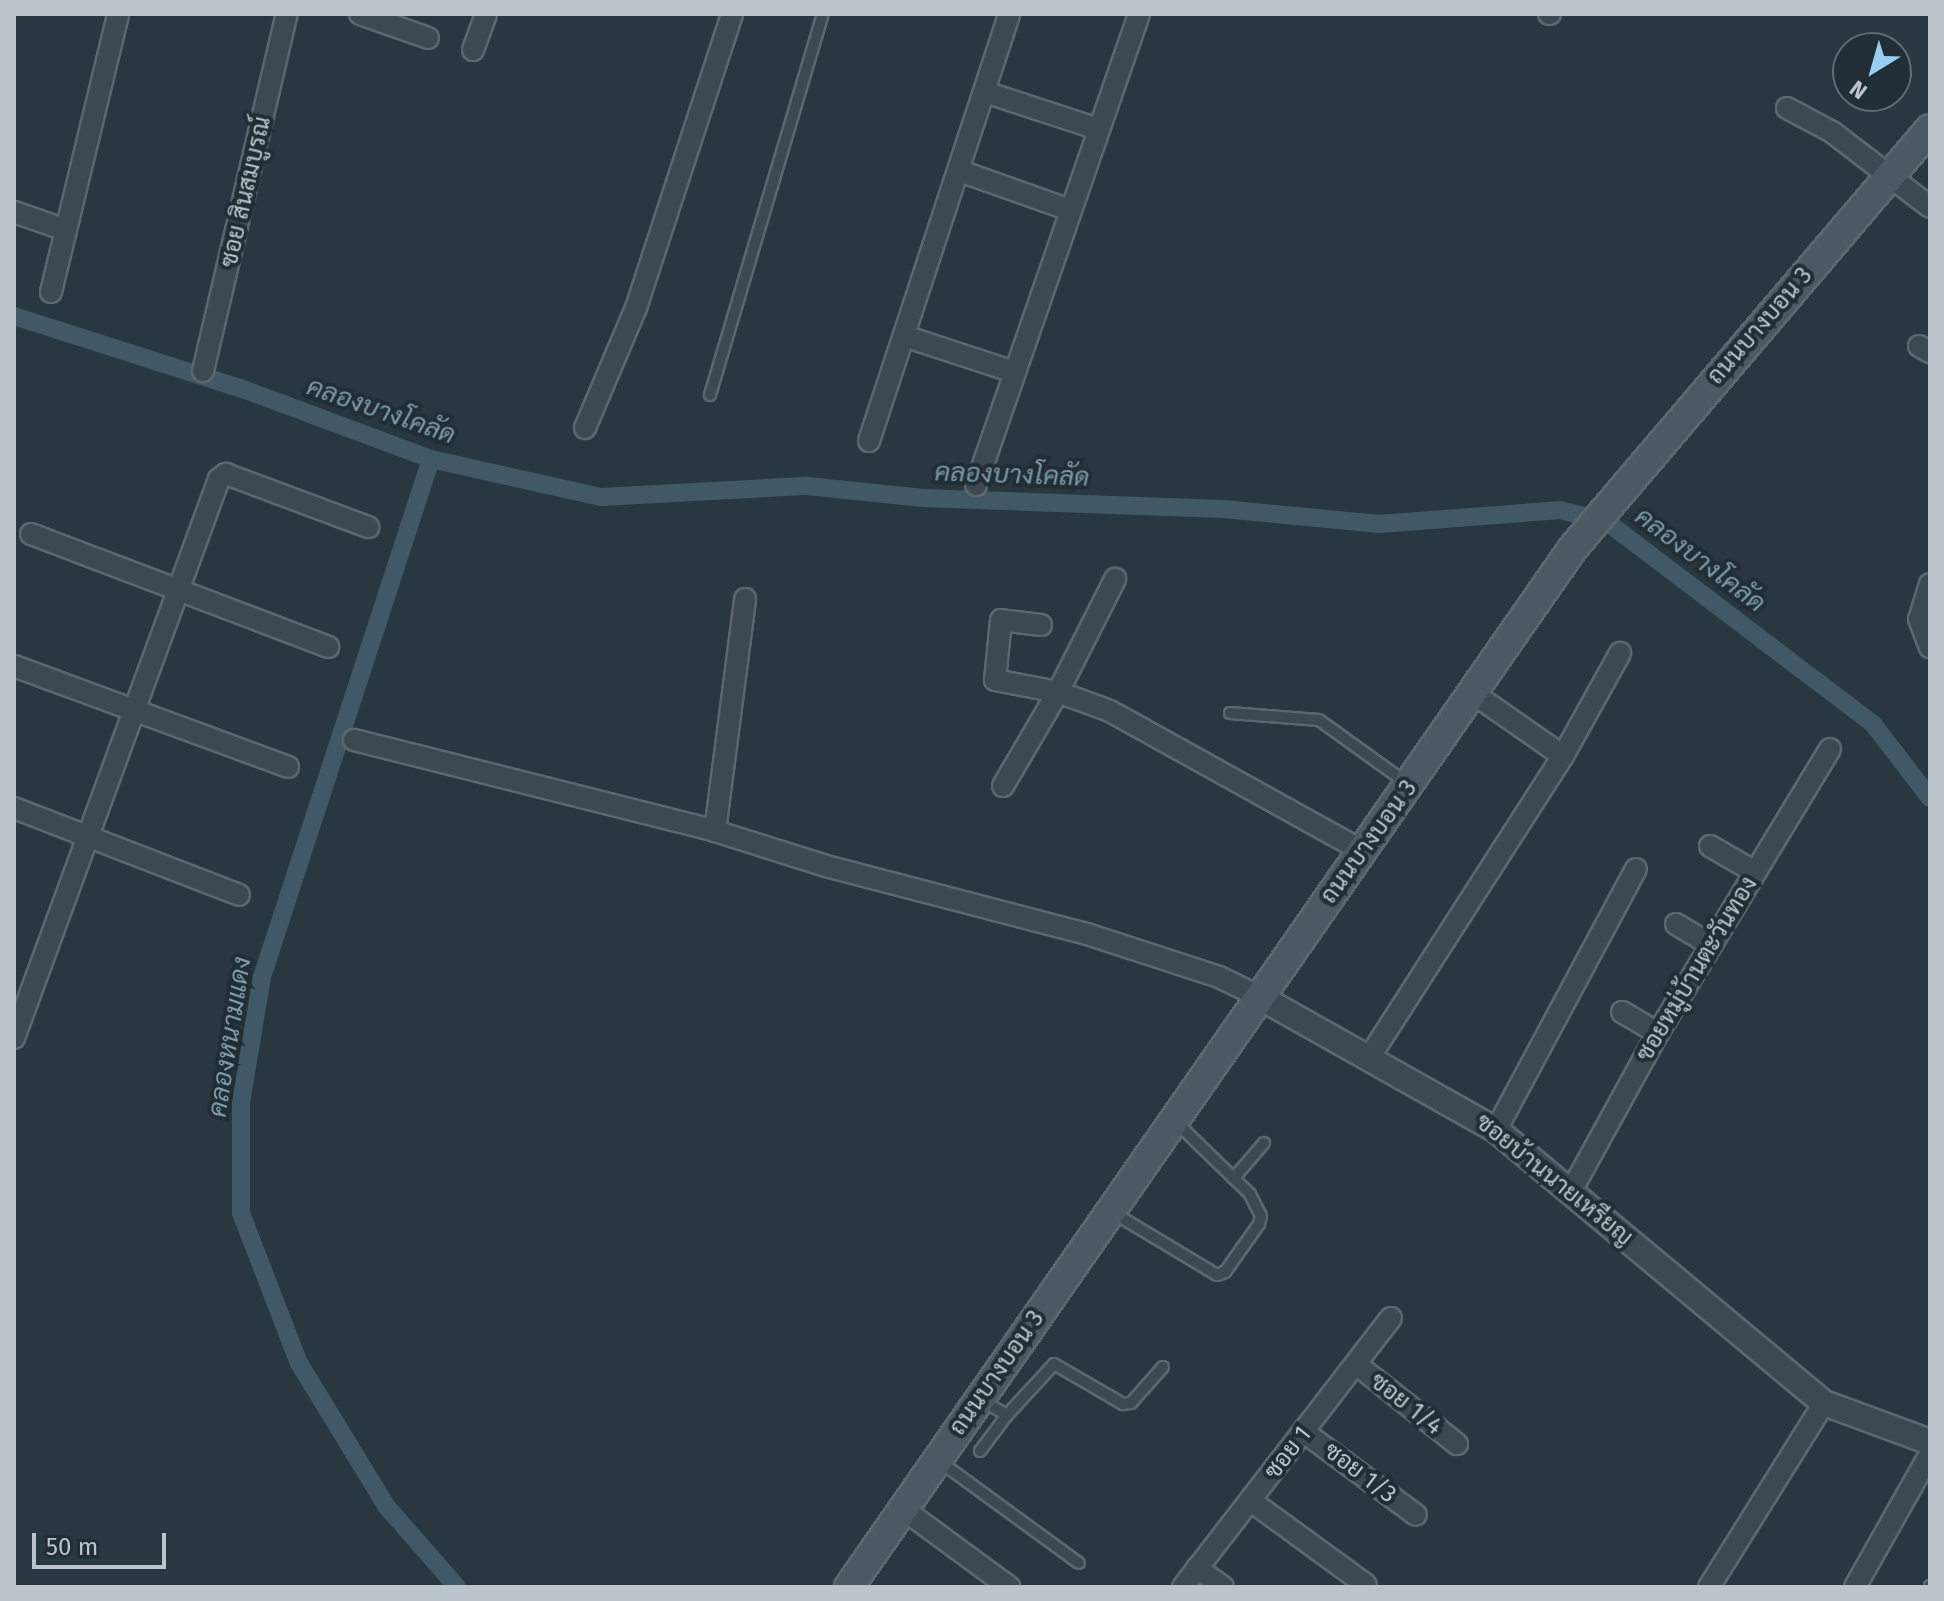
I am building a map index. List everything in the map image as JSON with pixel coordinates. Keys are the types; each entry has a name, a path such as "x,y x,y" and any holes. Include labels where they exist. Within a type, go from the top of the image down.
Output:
{"main road":[{"name":"ถนนบางบอน 3","path":"849,1587 1573,548 1613,495 1930,129"}],"street":[{"path":"51,292 118,14"},
{"name":"ซอย สินสมบูรณ์","path":"203,371 287,14"},
{"path":"360,14 428,38"},
{"path":"473,50 486,14"},
{"path":"585,428 636,308 732,14"},
{"path":"869,441 1009,14"},
{"path":"976,485 1139,14"},
{"path":"985,92 1098,129"},
{"path":"1787,108 1832,132 1930,207"},
{"path":"960,171 1070,210"},
{"path":"14,212 66,230"},
{"path":"904,336 1014,372"},
{"path":"14,1038 22,982 86,836 219,479 226,474 368,527"},
{"path":"31,534 328,647"},
{"path":"1003,786 1058,692 1115,579"},
{"path":"1930,584 1919,619 1930,647"},
{"path":"715,831 745,599"},
{"path":"1041,625 1003,619 992,677 1058,692 1110,711 1363,851"},
{"path":"1369,1058 1563,756 1620,653"},
{"path":"14,666 288,767"},
{"path":"1474,694 1563,756"},
{"path":"354,740 715,831 826,866 1087,934 1219,977 1258,996"},
{"name":"ซอยหมู่บ้านตะวันทอง","path":"1570,1193 1658,1033 1830,749"},
{"path":"14,808 239,895"},
{"path":"1710,846 1755,872"},
{"path":"1496,1130 1636,869"},
{"path":"1676,924 1711,945"},
{"name":"ซอยบ้านนายเหรียญ","path":"1258,996 1496,1130 1824,1403 1930,1442"},
{"path":"1622,1012 1658,1033"},
{"name":"ซอย 1","path":"1183,1587 1391,1318"},
{"name":"ซอย 1/4","path":"1356,1364 1457,1444"},
{"path":"1709,1587 1824,1403"},
{"name":"ซอย 1/3","path":"1304,1432 1416,1515"},
{"path":"1855,1587 1930,1454"},
{"path":"1251,1501 1366,1585"},
{"path":"903,1509 1009,1587"},
{"path":"1197,1568 1223,1587"}],"lane":[{"path":"710,395 823,14"},
{"path":"1230,713 1319,720 1410,785"},
{"path":"1110,1211 1217,1275 1225,1272 1261,1216 1234,1178 1173,1119"},
{"path":"1234,1178 1264,1143"},
{"path":"980,1451 1007,1415 1054,1364 1123,1404 1140,1398 1163,1367"},
{"path":"979,1399 1007,1415"},
{"path":"937,1460 1079,1563"}],"waterway":[{"name":"คลองบางโคลัด","path":"14,316 240,388 431,459 601,497 807,486 923,498 1223,509 1379,524 1560,510 1607,522 1873,724 1930,798"},
{"name":"คลองหนามแดง","path":"431,459 262,977 241,1103 241,1213 299,1363 387,1507 457,1587"}]}
